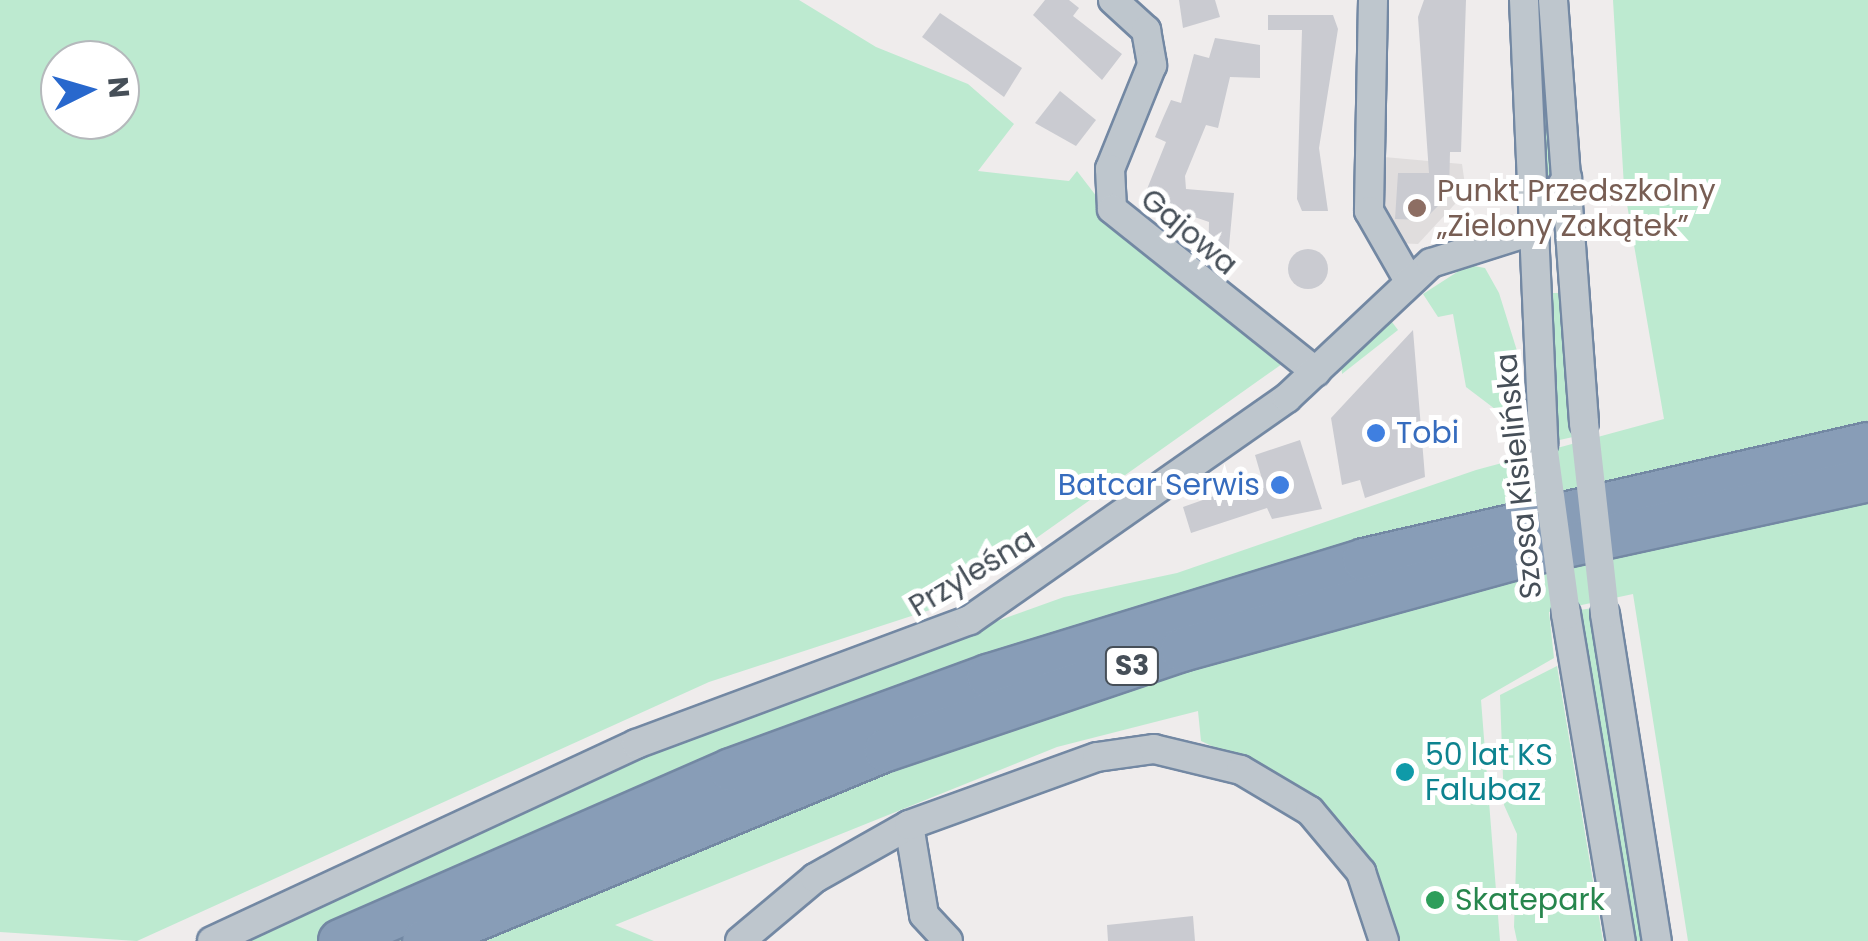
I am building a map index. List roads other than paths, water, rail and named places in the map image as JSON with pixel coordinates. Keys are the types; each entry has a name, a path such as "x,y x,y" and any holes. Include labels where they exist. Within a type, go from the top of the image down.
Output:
{"highway":[{"name":"S3","path":"340,941 731,770 988,676 1364,560 1868,444"},
{"name":"S3","path":"424,941 886,750 1182,650 1534,553 1868,480"}],"street":[{"name":"Gajowa","path":"1112,0 1146,30 1152,65 1110,169 1112,209 1316,372"},
{"path":"1373,0 1369,210 1382,247 1408,279"},
{"name":"Szosa Kisielińska","path":"1524,0 1544,444 1566,614 1621,941"},
{"path":"1553,0 1584,424 1605,614 1657,941"},
{"path":"1568,178 1532,232 1574,276"},
{"name":"Przyleśna","path":"212,941 636,744 958,626 1316,372 1408,279 1465,246 1532,232"},
{"path":"740,941 815,878 909,825 1097,757 1154,749 1212,758 1277,787 1332,831 1361,872 1384,941"},
{"path":"909,825 924,915 948,941"}],"place":[{"name":"Punkt Przedszkolny „Zielony Zakątek”","path":"1417,208"},
{"name":"Tobi","path":"1376,433"},
{"name":"Batcar Serwis","path":"1280,485"},
{"name":"50 lat KS Falubaz","path":"1405,772"},
{"name":"Skatepark","path":"1435,900"}]}
